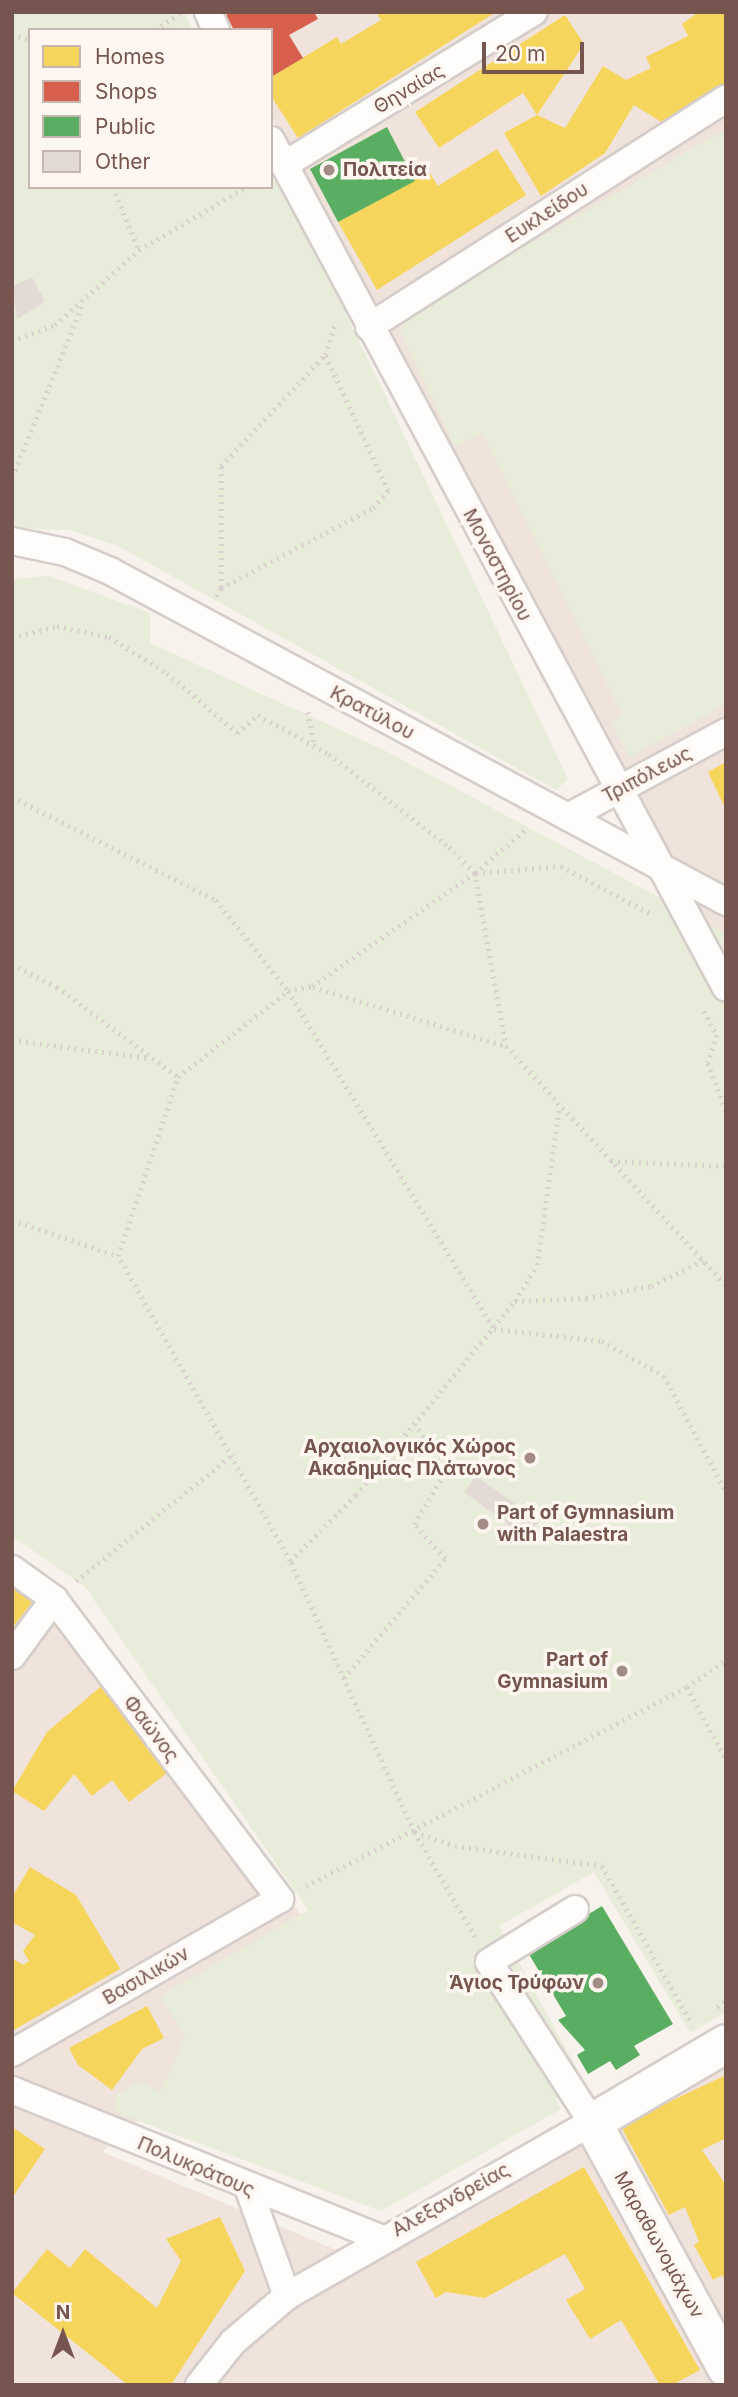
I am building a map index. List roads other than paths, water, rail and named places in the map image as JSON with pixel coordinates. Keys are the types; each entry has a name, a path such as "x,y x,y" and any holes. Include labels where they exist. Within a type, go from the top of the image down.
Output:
{"street":[{"path":"208,12 215,28"},
{"name":"Θηναίας","path":"284,165 534,12"},
{"name":"Ευκλείδου","path":"364,317 726,99"},
{"name":"Μοναστηρίου","path":"273,144 618,790 666,870 726,988"},
{"name":"Κρατύλου","path":"12,541 65,552 203,622 726,902"},
{"name":"Τριπόλεως","path":"559,813 618,790 726,732"},
{"name":"Φαώνος","path":"12,1569 54,1599 280,1899"},
{"path":"12,1656 54,1599"},
{"name":"Βασιλικών","path":"12,2053 280,1899"},
{"path":"575,1909 489,1962 592,2122"},
{"name":"Αλεξανδρείας","path":"198,2385 233,2342 287,2296 381,2238 592,2122 726,2043"},
{"name":"Πολυκράτους","path":"12,2090 248,2190 381,2238"},
{"name":"Μαραθωνομάχων","path":"592,2122 726,2368"},
{"path":"248,2190 287,2296"}],"place":[{"name":"Πολιτεία","path":"329,170"},
{"name":"Αρχαιολογικός Χώρος Ακαδημίας Πλάτωνος","path":"530,1458"},
{"name":"Part of Gymnasium with Palaestra","path":"483,1524"},
{"name":"Part of Gymnasium","path":"622,1671"},
{"name":"Άγιος Τρύφων","path":"598,1983"}]}
